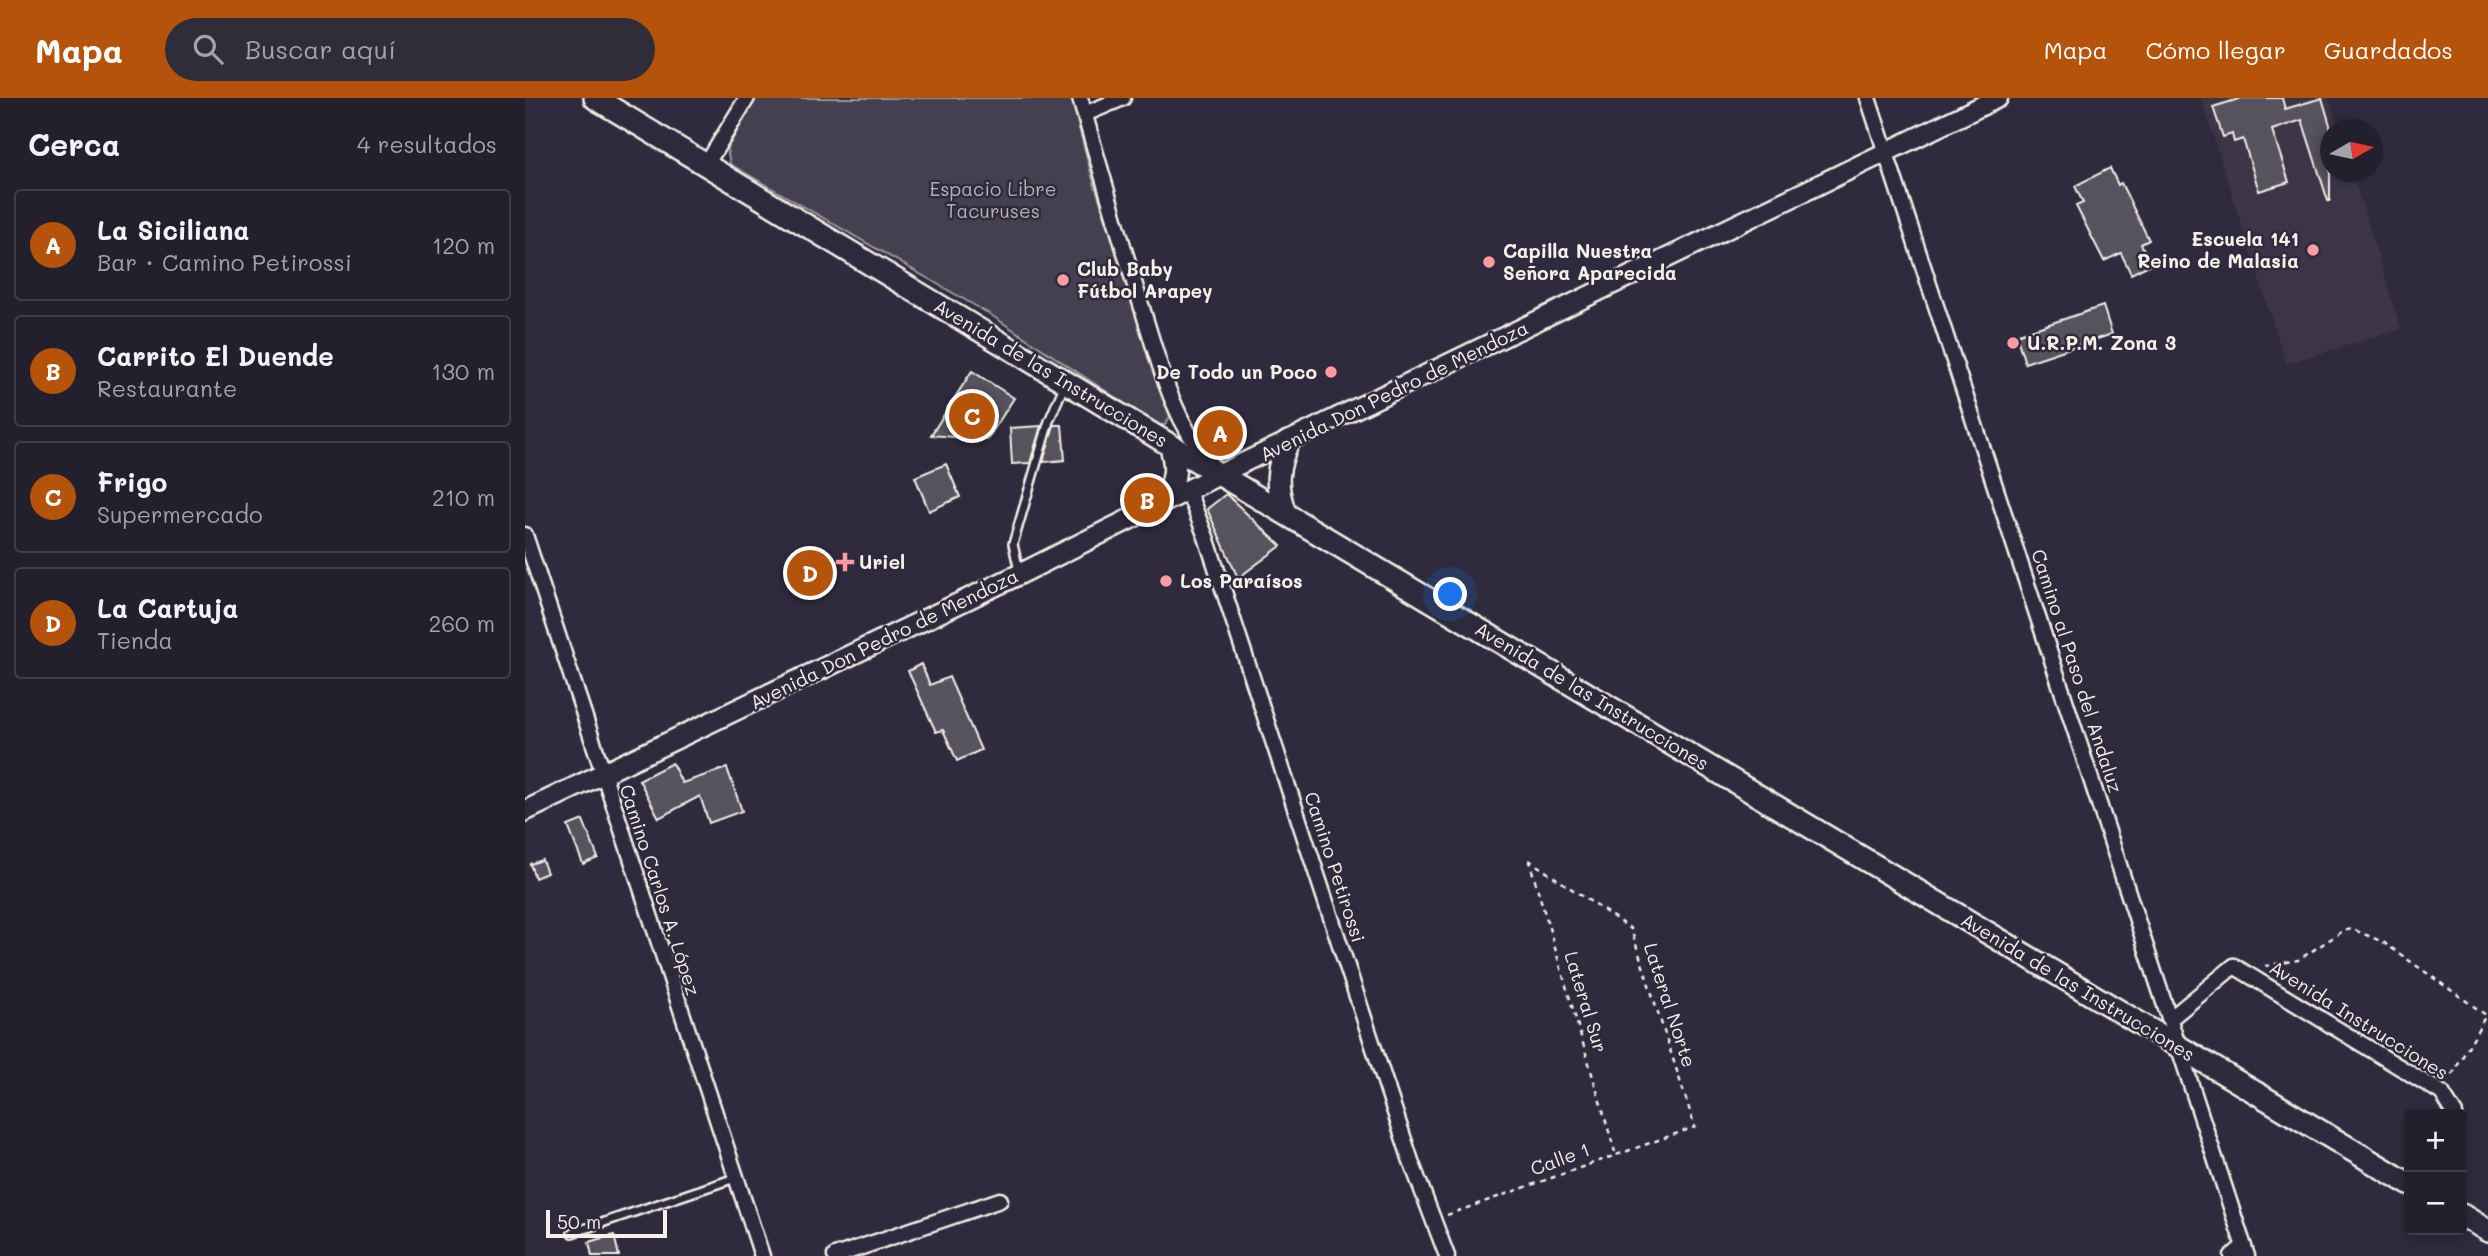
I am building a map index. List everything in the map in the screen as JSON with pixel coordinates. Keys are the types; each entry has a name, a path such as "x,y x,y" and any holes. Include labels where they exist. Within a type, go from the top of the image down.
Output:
{"main road":[{"name":"Avenida de las Instrucciones","path":"595,98 1170,445 2404,1181"},
{"path":"1285,513 1277,492 1277,474 1288,442"},
{"path":"1165,500 1174,484 1176,470 1170,445"},
{"name":"Avenida Don Pedro de Mendoza","path":"525,811 1020,574 1220,474"},
{"path":"2467,1218 2488,1231"}],"street":[{"path":"706,165 747,98"},
{"path":"1080,98 1092,147 1170,397 1193,443 1220,474"},
{"path":"1084,114 1123,98"},
{"name":"Camino al Paso del Andaluz","path":"1868,98 2246,1251"},
{"name":"Avenida Don Pedro de Mendoza","path":"1220,474 1998,98"},
{"name":"Camino Petirossi","path":"1187,489 1203,527 1411,1161 1447,1256"},
{"name":"Camino Carlos A. López","path":"525,535 601,774 762,1256"},
{"name":"Avenida Instrucciones","path":"2170,1019 2234,966 2442,1093 2452,1109"},
{"path":"835,1256 1000,1200"},
{"path":"2232,1256 2246,1251"}],"lane":[{"path":"1020,574 1013,544 1049,421 1066,382"},
{"path":"572,1233 735,1178"}],"path":[{"name":"Lateral Norte","path":"1528,860 1631,929 1695,1127"},
{"name":"Lateral Sur","path":"1528,860 1616,1153"},
{"path":"2263,966 2298,960 2343,931 2352,929 2383,942 2486,1015 2442,1093"},
{"name":"Calle 1","path":"1434,1219 1695,1127"}],"shaded area":[{"name":"Escuela 141 Reino de Malasia","path":"2201,98 2329,98 2336,119 2320,119 2320,182 2355,182 2401,329 2286,364"}],"green space":[{"name":"Espacio Libre Tacuruses","path":"756,98 1071,98 1091,173 1170,417 1165,425 1157,425 991,315 730,164 727,149"}],"building":[{"path":"2242,98 2282,98 2285,109 2322,98 2328,119 2320,119 2320,176 2302,120 2272,130 2289,182 2259,191 2243,139 2234,142 2232,134 2223,137 2213,107"},
{"path":"2110,168 2118,185 2121,183 2149,240 2141,244 2151,264 2131,274 2121,253 2104,261 2076,206 2083,203 2075,186"},
{"path":"2322,182 2330,182 2328,201"},
{"path":"2103,306 2112,334 2025,363 2016,335"},
{"path":"972,371 1014,398 987,440 931,435"},
{"path":"1054,425 1062,425 1065,460 1043,462"},
{"path":"1041,426 1030,463 1012,464 1010,428"},
{"path":"946,464 960,497 929,511 915,477"},
{"path":"1226,494 1281,546 1238,578 1207,509"},
{"path":"921,664 930,685 949,677 981,750 957,761 943,730 936,732 908,671"},
{"path":"672,763 682,783 727,768 742,811 709,823 700,796 659,818 639,780"},
{"path":"583,820 598,858 583,864 568,826"},
{"path":"542,860 547,873 535,878 530,864"},
{"path":"614,1235 619,1256 592,1256 589,1242"}],"place":[{"name":"Escuela 141 Reino de Malasia","path":"2313,250"},
{"name":"Capilla Nuestra Señora Aparecida","path":"1489,262"},
{"name":"Club Baby Fútbol Arapey","path":"1063,280"},
{"name":"U.R.P.M. Zona 3","path":"2013,343"},
{"name":"De Todo un Poco","path":"1331,372"},
{"name":"Frigo","path":"972,416"},
{"name":"La Siciliana","path":"1220,433"},
{"name":"Carrito El Duende","path":"1147,500"},
{"name":"Uriel","path":"845,562"},
{"name":"La Cartuja","path":"810,573"},
{"name":"Los Paraísos","path":"1166,581"}]}
